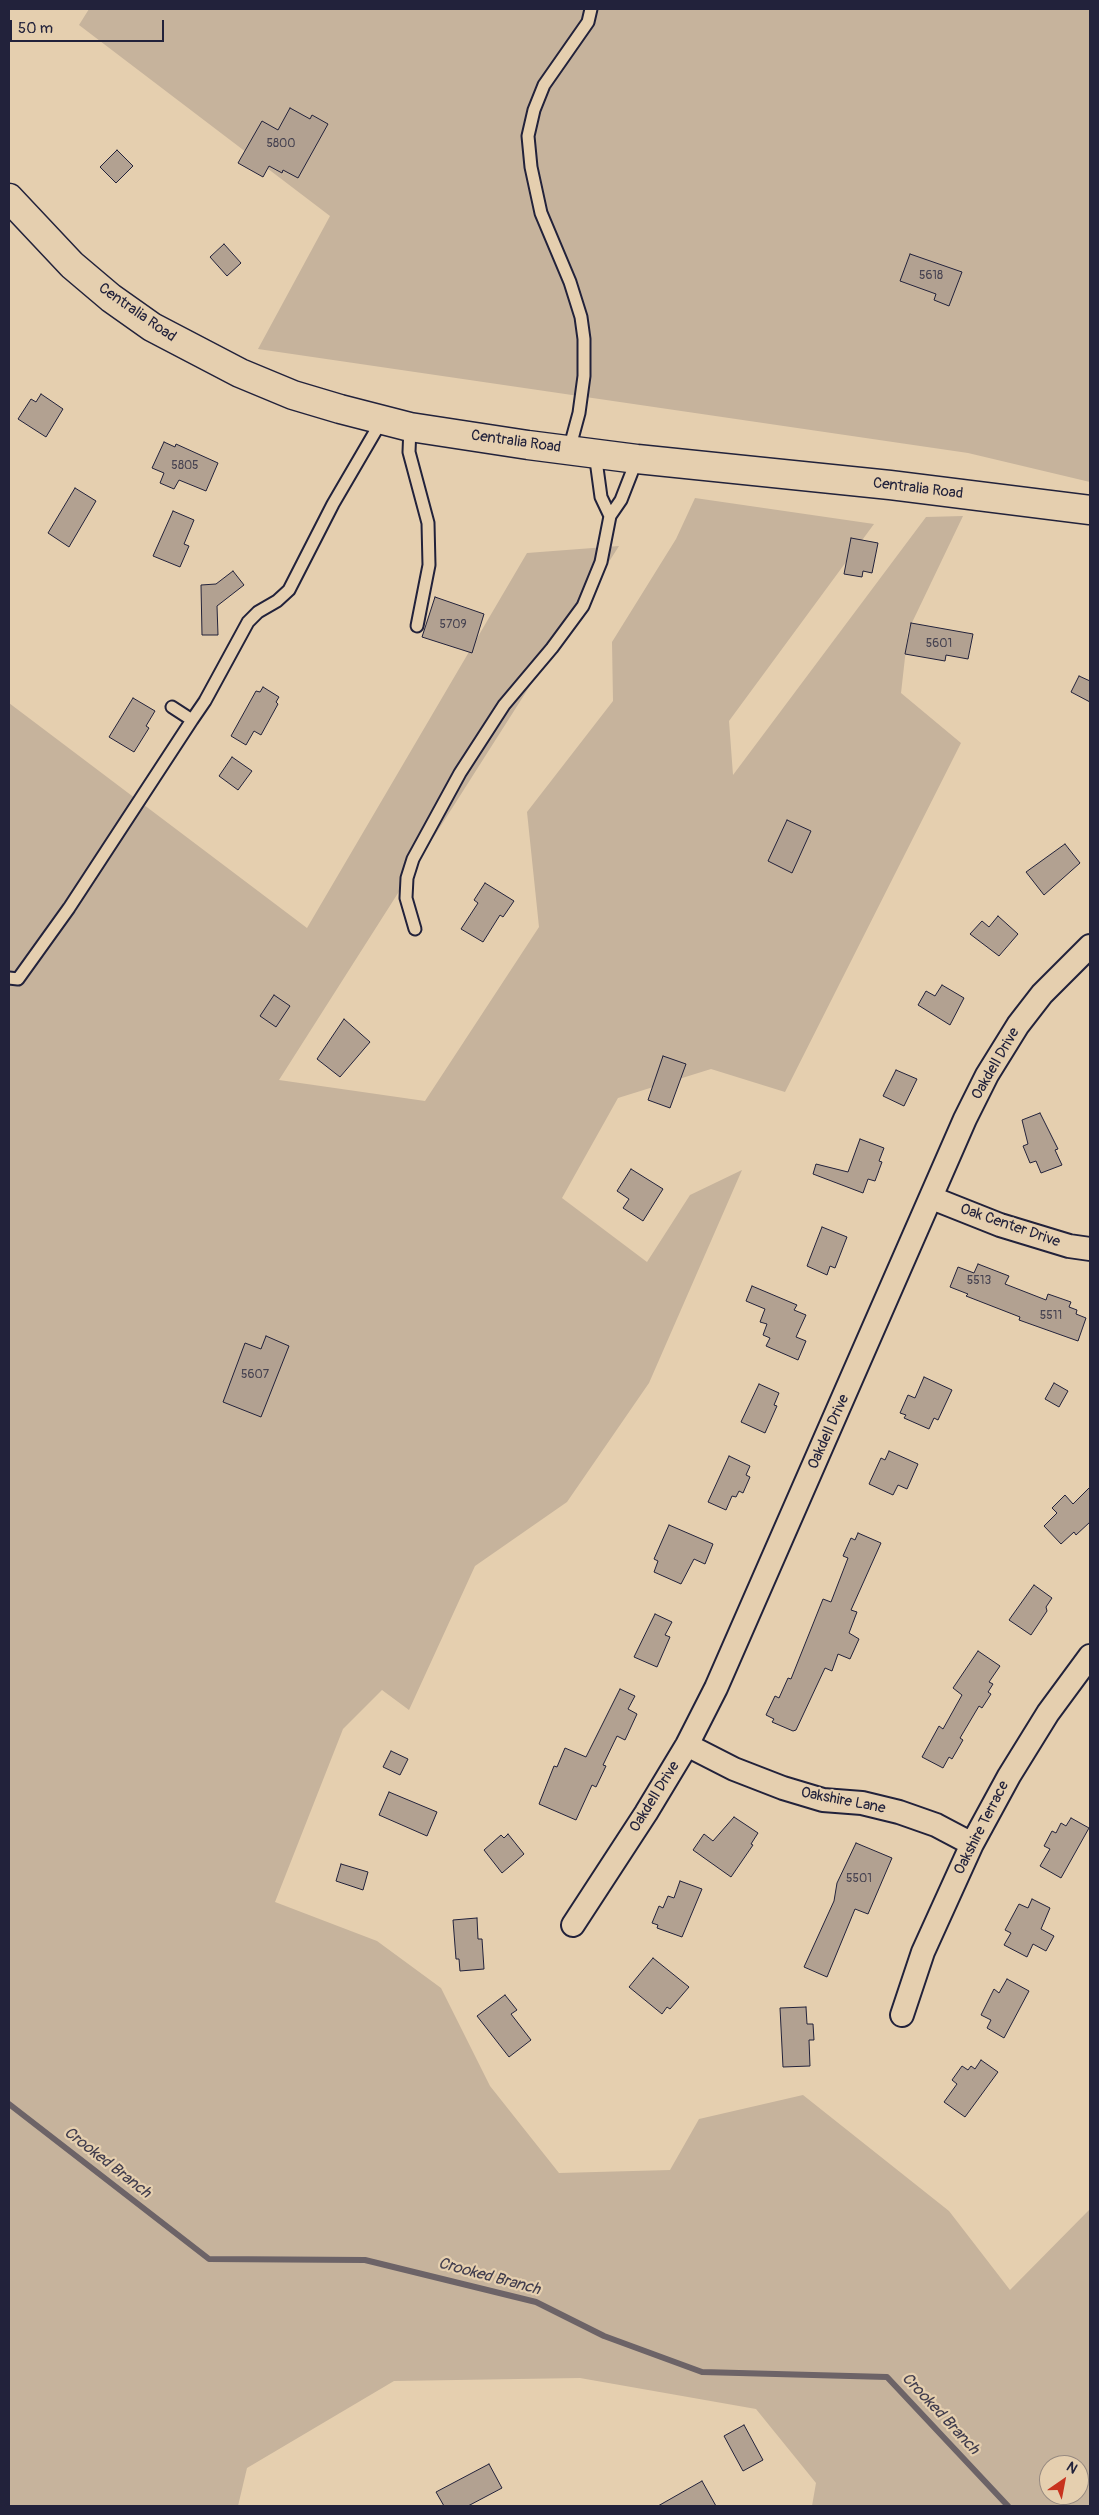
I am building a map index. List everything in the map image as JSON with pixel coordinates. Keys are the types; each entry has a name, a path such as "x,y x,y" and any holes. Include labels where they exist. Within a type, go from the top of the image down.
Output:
{"main road":[{"name":"Centralia Road","path":"9,198 72,265 111,298 152,327 248,377 302,398 410,426 582,452 890,485 1090,510"}],"street":[{"name":"Oakdell Drive","path":"573,1925 646,1813 687,1745 716,1688 987,1075 1018,1025 1042,994 1090,946"},
{"name":"Oak Center Drive","path":"932,1198 1000,1225 1069,1246 1090,1249"},
{"name":"Oakshire Terrace","path":"902,2015 923,1952 972,1844 1014,1768 1048,1713 1090,1656"},
{"name":"Oakshire Lane","path":"687,1745 734,1769 783,1788 823,1800 862,1803 899,1812 936,1825 972,1844"}],"lane":[{"path":"591,9 588,22 544,85 534,110 528,136 531,167 541,213 570,282 584,339 581,395 582,452 610,516"},
{"path":"9,978 18,979 69,908 205,701 248,622 289,590 333,504 382,420"},
{"path":"410,426 409,452 428,523 429,565 417,626"},
{"path":"414,930 406,898 407,878 413,859 460,773 504,705 552,648 583,606 601,562 610,516 622,500 637,459"},
{"path":"172,707 192,720"}],"shaded area":[{"path":"89,9 1090,9 1090,482 968,453 258,349 330,216 79,25"},
{"path":"695,498 874,524 729,721 733,775 926,517 963,516 908,631 901,693 961,743 785,1092 711,1069 618,1098 562,1198 647,1262 690,1195 742,1170 649,1383 567,1502 475,1566 409,1710 382,1690 343,1729 275,1902 377,1941 441,1988 490,2086 559,2173 670,2170 699,2119 803,2095 949,2211 1010,2290 1090,2209 1090,2506 812,2506 816,2483 756,2409 580,2378 394,2381 247,2468 238,2506 9,2506 9,703 307,928 527,553 619,546 279,1080 425,1101 539,927 527,812 613,701 612,642 676,539"}],"building":[{"path":"290,108 310,119 312,115 328,124 298,178 283,170 282,173 269,166 263,177 238,163 262,121 278,130"},
{"path":"117,150 133,166 116,183 100,167"},
{"path":"224,244 241,263 227,276 210,257"},
{"path":"910,254 962,272 949,306 934,300 936,294 900,281"},
{"path":"41,394 63,409 46,437 18,419 31,399 36,402"},
{"path":"164,442 175,447 176,444 218,463 206,491 179,480 174,489 160,483 164,473 152,468"},
{"path":"75,488 96,501 69,547 48,533"},
{"path":"173,511 194,520 184,544 189,546 180,567 153,556"},
{"path":"851,538 878,543 872,573 863,571 862,577 844,574"},
{"path":"233,571 244,585 217,606 218,635 202,635 201,585 216,584"},
{"path":"435,597 484,614 472,653 422,637"},
{"path":"911,623 973,634 968,659 946,655 945,661 905,654"},
{"path":"1079,676 1090,681 1090,702 1071,692"},
{"path":"263,687 279,697 276,702 278,704 261,735 254,731 246,745 231,736 256,691 260,692"},
{"path":"133,698 155,711 146,726 149,728 134,752 109,737"},
{"path":"232,757 252,771 238,790 219,776"},
{"path":"787,820 811,831 792,873 768,861"},
{"path":"1065,844 1080,863 1044,895 1026,872"},
{"path":"485,883 514,901 503,917 500,915 483,942 461,929 478,903 474,900"},
{"path":"998,916 1018,934 999,956 970,934 982,921 989,927"},
{"path":"942,985 964,998 950,1025 918,1005 926,991 935,996"},
{"path":"274,995 290,1006 276,1027 260,1016"},
{"path":"344,1019 370,1042 340,1077 317,1059"},
{"path":"663,1056 686,1064 670,1108 648,1100"},
{"path":"896,1070 917,1079 904,1106 883,1096"},
{"path":"1040,1113 1058,1149 1055,1150 1062,1165 1041,1173 1036,1161 1030,1163 1023,1146 1028,1144 1022,1120"},
{"path":"860,1139 884,1148 879,1161 882,1162 875,1181 868,1179 863,1193 813,1174 816,1164 848,1172"},
{"path":"631,1169 663,1189 643,1221 623,1208 629,1199 617,1191"},
{"path":"822,1227 847,1237 835,1268 830,1266 827,1275 807,1266"},
{"path":"978,1264 1009,1276 1005,1284 1046,1300 1048,1294 1071,1302 1069,1307 1077,1310 1076,1314 1086,1318 1078,1341 1019,1320 1020,1317 966,1296 968,1294 950,1287 958,1267 974,1273"},
{"path":"752,1286 797,1305 794,1310 806,1315 796,1337 806,1341 798,1360 766,1346 770,1338 763,1335 767,1324 760,1322 765,1309 746,1301"},
{"path":"266,1336 289,1346 261,1417 223,1402 245,1343 261,1349"},
{"path":"924,1377 952,1390 938,1420 934,1418 929,1429 904,1418 906,1415 900,1413 908,1395 915,1398"},
{"path":"1054,1383 1068,1391 1059,1407 1045,1399"},
{"path":"759,1384 779,1393 774,1405 777,1406 765,1433 741,1422"},
{"path":"889,1451 918,1464 907,1489 898,1485 893,1495 869,1484 881,1458 885,1460"},
{"path":"729,1456 750,1466 746,1475 750,1477 743,1493 739,1491 736,1497 732,1496 726,1510 708,1502"},
{"path":"1090,1487 1090,1522 1076,1535 1074,1532 1061,1544 1044,1526 1057,1513 1052,1508 1065,1495 1073,1504"},
{"path":"669,1525 713,1544 705,1564 694,1559 681,1584 654,1572 658,1561 654,1559"},
{"path":"858,1533 881,1543 851,1610 857,1612 849,1633 859,1639 850,1659 838,1654 832,1671 825,1668 796,1730 793,1731 772,1722 774,1719 766,1715 775,1696 779,1698 788,1678 791,1679 823,1599 831,1602 848,1558 843,1556 851,1538 855,1540"},
{"path":"1034,1585 1052,1598 1046,1607 1047,1611 1031,1635 1009,1620"},
{"path":"655,1614 672,1622 665,1635 670,1637 657,1667 634,1657"},
{"path":"978,1651 1000,1666 989,1682 993,1684 988,1692 991,1694 982,1708 979,1706 960,1738 963,1740 952,1759 949,1757 943,1768 922,1757 939,1726 943,1729 962,1695 953,1688"},
{"path":"620,1689 635,1696 628,1709 637,1714 625,1740 617,1736 603,1765 606,1766 596,1787 592,1785 576,1820 539,1804 554,1766 557,1767 565,1748 586,1757"},
{"path":"391,1751 408,1759 400,1775 383,1767"},
{"path":"389,1792 437,1812 427,1836 379,1815"},
{"path":"734,1817 758,1833 751,1844 753,1845 731,1877 693,1850 704,1834 713,1841"},
{"path":"1071,1818 1089,1828 1061,1878 1040,1866 1050,1849 1044,1846 1052,1831 1056,1833 1061,1823 1066,1826"},
{"path":"508,1834 524,1854 502,1873 484,1850 501,1835 504,1838"},
{"path":"856,1843 892,1858 868,1914 855,1909 827,1977 804,1967 834,1901 837,1883"},
{"path":"341,1864 368,1872 363,1890 336,1881"},
{"path":"680,1881 702,1889 682,1937 657,1928 658,1925 652,1923 659,1906 663,1908 668,1896 674,1898"},
{"path":"1032,1899 1050,1908 1041,1929 1054,1936 1046,1951 1033,1944 1027,1957 1004,1945 1011,1933 1005,1930 1019,1904 1028,1908"},
{"path":"477,1918 478,1939 482,1939 484,1969 460,1971 459,1959 456,1959 453,1920"},
{"path":"653,1958 689,1987 670,2009 667,2007 662,2014 629,1987"},
{"path":"1007,1979 1029,1991 1004,2038 987,2028 991,2020 981,2015 994,1989 999,1993"},
{"path":"505,1995 517,2010 511,2014 531,2040 509,2057 477,2016"},
{"path":"806,2007 807,2024 813,2024 814,2040 809,2040 810,2066 783,2067 780,2008"},
{"path":"981,2060 998,2072 965,2117 944,2102 957,2084 952,2080 962,2066 968,2070 971,2066 975,2069"},
{"path":"744,2425 763,2460 743,2471 724,2436"},
{"path":"489,2464 502,2488 468,2506 444,2506 436,2492"},
{"path":"702,2481 716,2506 658,2506"}],"waterway":[{"name":"Crooked Branch","path":"9,2104 209,2259 365,2260 536,2302 604,2336 702,2372 887,2377 1008,2506"}]}
